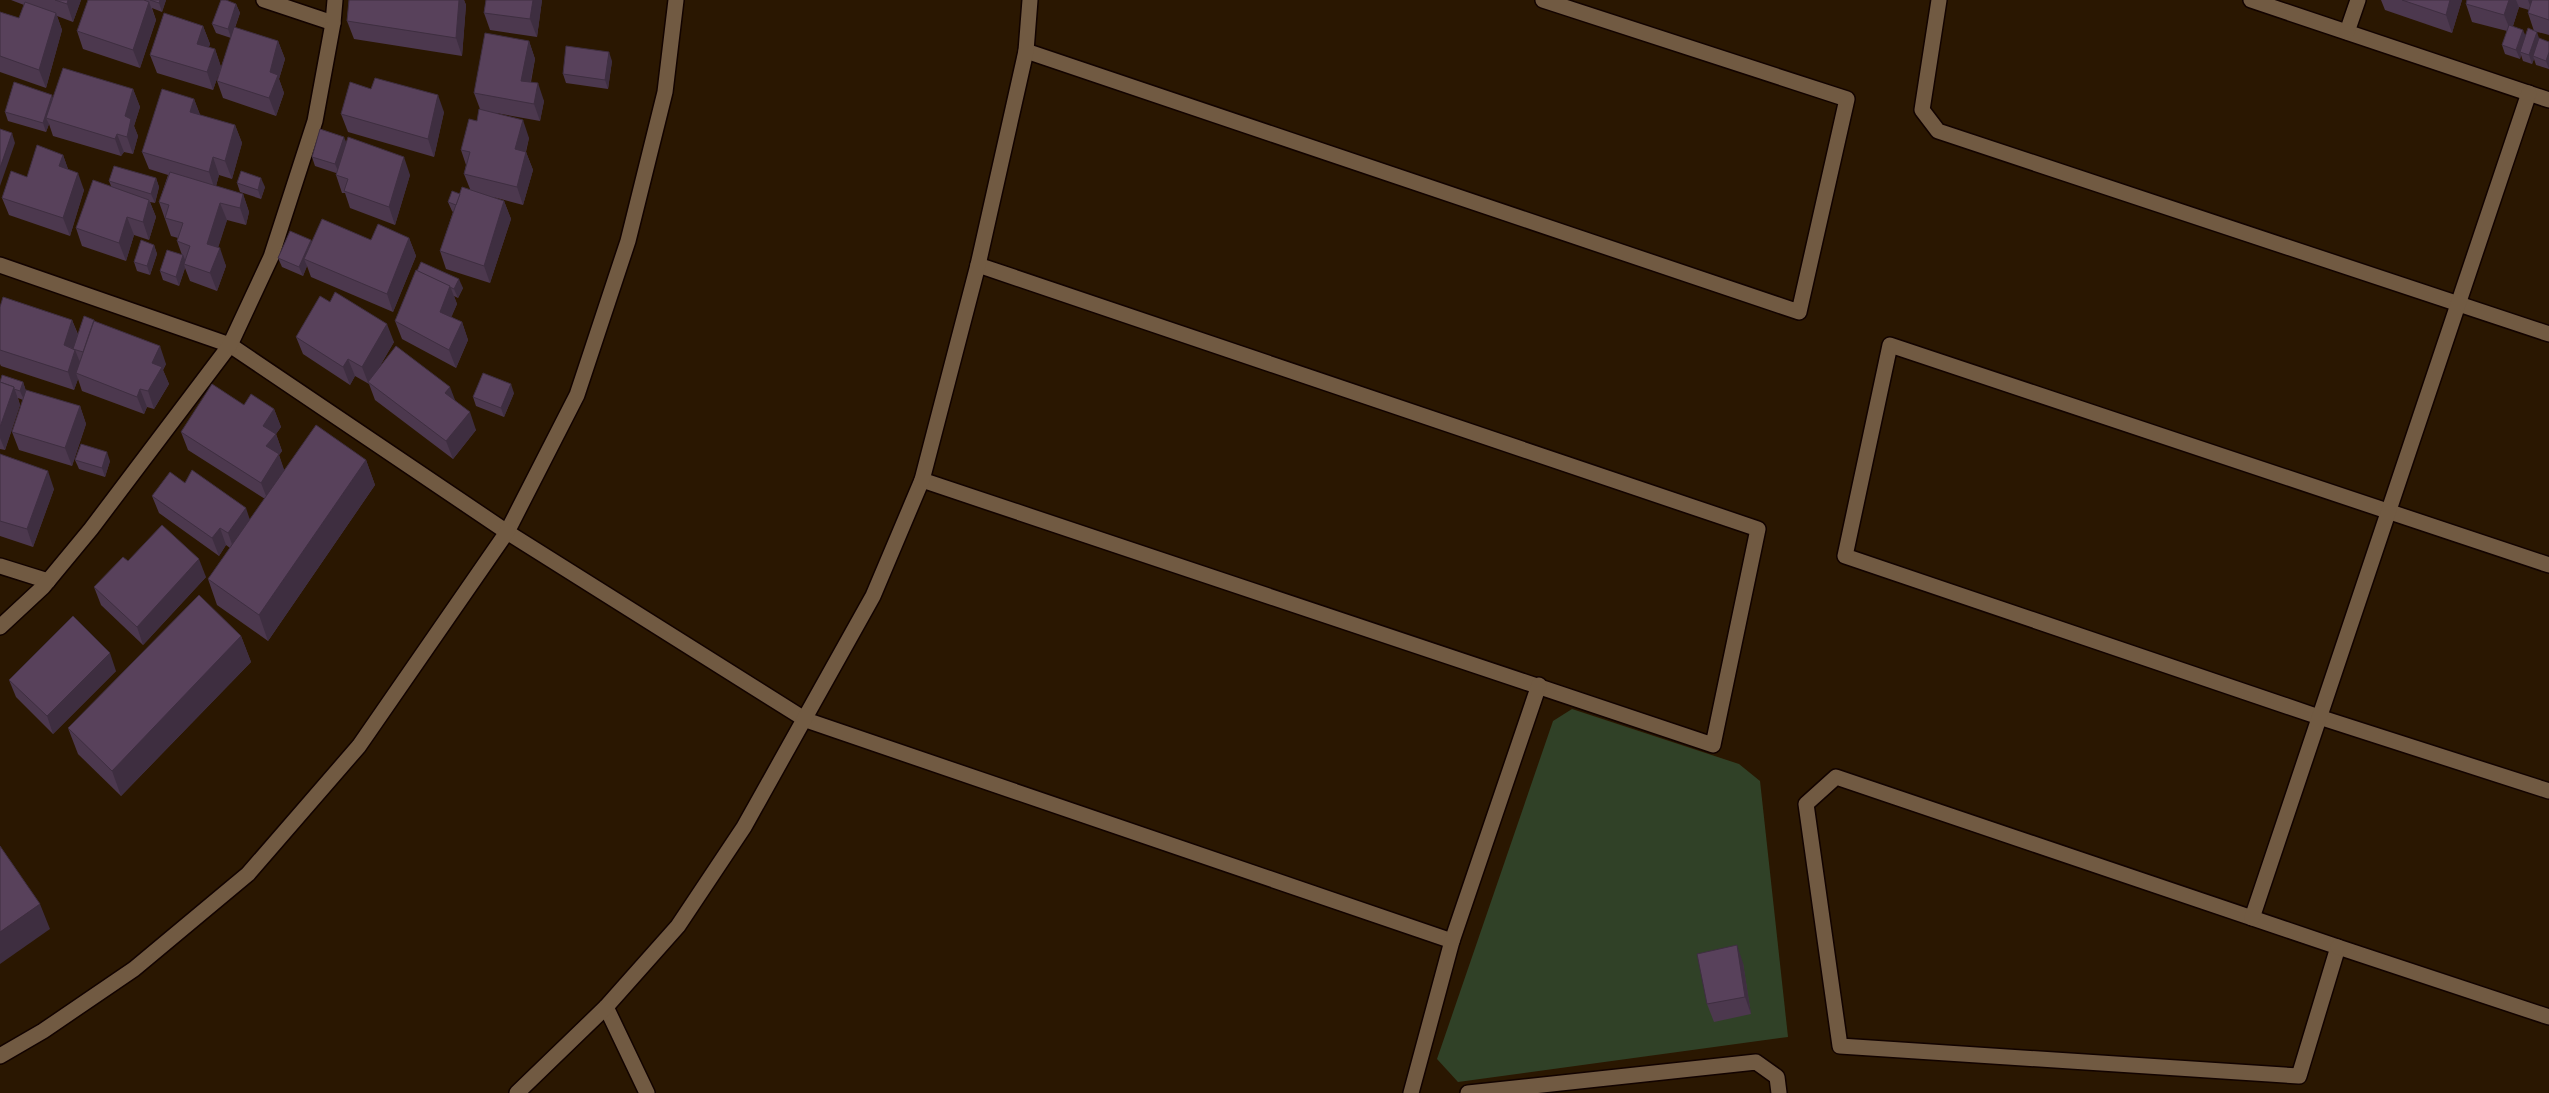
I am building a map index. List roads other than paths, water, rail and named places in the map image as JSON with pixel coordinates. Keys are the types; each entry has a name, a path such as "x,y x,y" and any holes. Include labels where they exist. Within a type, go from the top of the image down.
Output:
{"street":[{"path":"264,0 333,23"},
{"path":"0,627 48,581 91,530 230,345 271,257 315,122 333,23 335,0"},
{"path":"0,1056 43,1031 134,969 248,874 359,746 507,532 577,395 628,241 664,92 676,0"},
{"path":"517,1093 606,1007 678,926 744,827 806,720 873,596 922,480 978,265 1026,51 1030,0"},
{"path":"1026,51 1799,312 1847,99 1542,0"},
{"path":"1939,0 1922,110 1938,131 2549,334"},
{"path":"2251,0 2549,100"},
{"path":"2347,32 2358,0"},
{"path":"2252,918 2529,93"},
{"path":"0,264 230,345 507,532 806,720 1452,941"},
{"path":"922,480 1539,685 1713,745 1758,529 978,265"},
{"path":"2549,565 1890,345 1846,556 2319,716 2549,791"},
{"path":"0,566 48,581"},
{"path":"1411,1093 1452,941 1539,685"},
{"path":"2338,947 2299,1076 1840,1046 1806,804 1836,777 2549,1017"},
{"path":"606,1007 647,1093"},
{"path":"1468,1093 1756,1062 1777,1077 1779,1093"}]}
